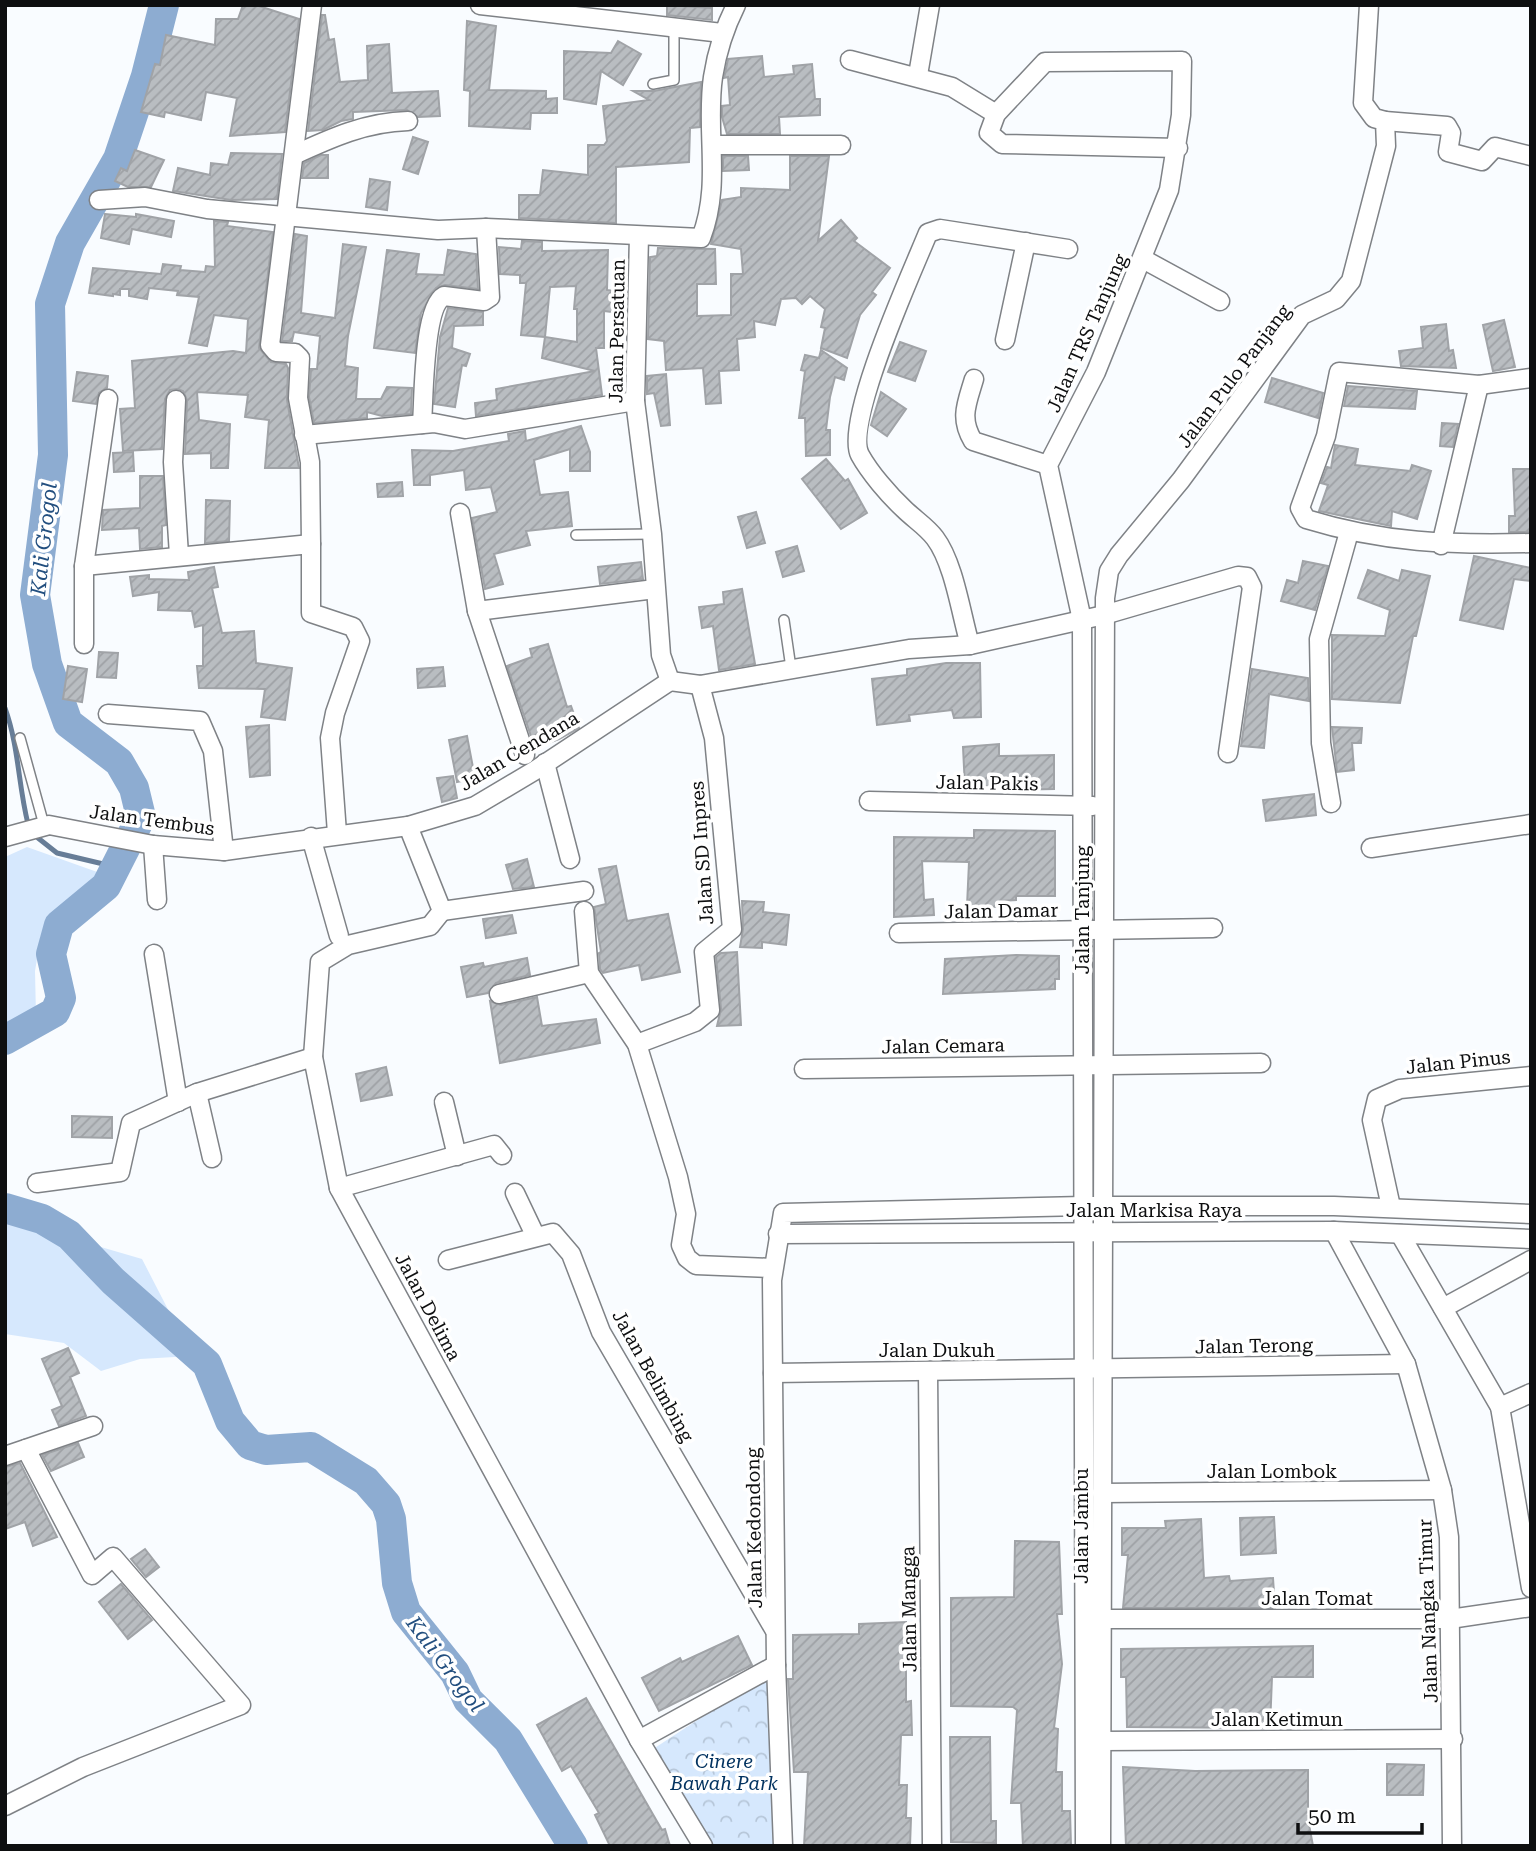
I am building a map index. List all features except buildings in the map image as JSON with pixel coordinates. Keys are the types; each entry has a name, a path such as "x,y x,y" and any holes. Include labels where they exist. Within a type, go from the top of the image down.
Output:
{"street":[{"path":"312,5 270,345 275,352 295,353 300,359 298,398 310,462 311,613 353,627 360,641 335,713 330,738 336,828"},
{"path":"480,5 596,13 674,28 722,33"},
{"name":"Jalan Persatuan","path":"670,681 661,655 653,534 635,401 639,236 701,238 709,218 714,145 712,80 722,33 736,5"},
{"path":"918,75 930,5"},
{"path":"1369,5 1363,103 1374,118 1447,126 1451,133 1448,152 1477,162 1482,161 1495,147 1531,156"},
{"path":"850,60 918,75 952,87 996,114 989,133 1002,144 1178,148"},
{"name":"Jalan TRS Tanjung","path":"996,114 1045,62 1182,61 1178,148 1169,190 1096,372 1048,465"},
{"path":"294,155 342,133 380,123 408,121"},
{"name":"Jalan Pulo Panjang","path":"1104,615 1109,571 1119,555 1181,480 1302,315 1336,299 1351,281 1386,146 1385,121"},
{"path":"714,145 841,145"},
{"path":"99,200 145,197 207,209 438,230 486,228 639,236"},
{"path":"422,424 427,341 436,303 444,296 484,302 490,297 486,228"},
{"path":"970,645 949,570 936,539 901,506 859,454 857,437 881,346 929,233 940,229 1068,248"},
{"path":"1005,340 1026,242"},
{"path":"1143,260 1220,301"},
{"path":"1531,378 1479,385 1339,372 1326,436 1300,508 1306,519 1349,533 1441,545 1531,543"},
{"path":"974,379 963,414 965,428 972,441 1048,465 1082,620"},
{"path":"1441,545 1479,385"},
{"path":"84,644 84,566 108,399"},
{"path":"176,400 173,462 180,555"},
{"path":"304,435 422,424 465,429 635,401"},
{"path":"460,513 477,611 525,755"},
{"path":"1331,803 1321,743 1319,639 1349,533"},
{"path":"84,566 310,544"},
{"path":"670,681 700,685 909,649 970,645 1104,615 1238,576 1247,577 1252,587 1228,753"},
{"path":"477,611 655,589"},
{"name":"Jalan Tanjung","path":"1102,1206 1104,615"},
{"name":"Jalan Tanjung","path":"1082,620 1083,1206"},
{"name":"Jalan Cendana","path":"336,828 408,826 475,806 670,681"},
{"name":"Jalan SD Inpres","path":"637,1044 695,1022 710,1010 704,952 732,929 714,738 700,685"},
{"path":"108,714 200,721 214,751 224,851"},
{"path":"545,763 570,859"},
{"name":"Jalan Pakis","path":"869,801 1103,806"},
{"path":"1371,848 1531,824"},
{"name":"Jalan Tembus","path":"5,836 44,825 148,844 224,851 311,837 336,828"},
{"path":"408,826 442,911 584,891"},
{"path":"311,837 339,936"},
{"path":"148,844 157,900"},
{"name":"Jalan Delima","path":"442,911 430,926 348,945 320,961 313,1057 339,1188 639,1740 703,1846"},
{"path":"584,911 589,973 637,1044 678,1177 686,1214 681,1245 687,1258 696,1265 772,1268"},
{"name":"Jalan Damar","path":"899,933 1213,928"},
{"path":"155,954 178,1102"},
{"path":"499,994 589,973"},
{"path":"37,1183 120,1172 131,1123 197,1093 313,1057"},
{"path":"1083,1066 1261,1063"},
{"name":"Jalan Cemara","path":"804,1069 1083,1066"},
{"name":"Jalan Pinus","path":"1391,1207 1372,1120 1377,1099 1400,1089 1531,1076"},
{"path":"197,1093 212,1158"},
{"path":"443,1102 457,1156"},
{"path":"339,1188 494,1145 502,1155"},
{"path":"448,1260 535,1235 515,1193"},
{"name":"Jalan Jambu","path":"1083,1206 1085,1846"},
{"name":"Jalan Markisa Raya","path":"786,1212 1102,1206 1391,1207 1531,1214"},
{"name":"Jalan Jambu","path":"1101,1846 1102,1206"},
{"name":"Jalan Kedondong","path":"783,1846 776,1665 772,1268 782,1215 786,1212"},
{"name":"Jalan Markisa Raya","path":"778,1234 1083,1230 1334,1231 1531,1239"},
{"name":"Jalan Nangka Timur","path":"1334,1231 1406,1364 1442,1490 1449,1537 1452,1846"},
{"name":"Jalan Belimbing","path":"535,1235 553,1233 572,1254 601,1332 776,1632"},
{"path":"1400,1234 1500,1407 1523,1504 1531,1588"},
{"path":"1443,1308 1531,1260"},
{"name":"Jalan Terong","path":"1102,1371 1406,1364"},
{"name":"Jalan Mangga","path":"928,1371 932,1846"},
{"name":"Jalan Dukuh","path":"773,1373 1102,1371"},
{"path":"1500,1407 1531,1393"},
{"path":"5,1456 93,1426"},
{"path":"5,1806 83,1767 242,1705 113,1557 92,1575 26,1449"},
{"name":"Jalan Lombok","path":"1102,1493 1442,1490"},
{"name":"Jalan Tomat","path":"1101,1619 1450,1619 1531,1607"},
{"path":"639,1740 776,1665"},
{"name":"Jalan Ketimun","path":"1101,1741 1453,1739"}],"lane":[{"path":"653,84 674,79 674,28"},
{"path":"576,535 653,534"},
{"path":"784,620 791,668"},
{"path":"20,738 44,825"},
{"path":"336,828 342,818 341,788"}],"green space":[{"path":"27,847 100,873 41,935 35,971 36,1016 5,1041 5,857"},
{"path":"5,1219 142,1259 192,1356 140,1359 101,1371 64,1343 5,1334"},
{"name":"Cinere Bawah Park","path":"773,1671 781,1846 704,1846 650,1751"}],"waterway":[{"name":"Kali Grogol","path":"5,1040 55,1012 61,998 51,954 59,925 106,886 141,817 134,788 119,762 68,723 47,664 35,595 53,455 50,304 70,243 118,159 146,76 164,5"},
{"path":"5,708 13,737 28,824"},
{"path":"38,838 57,853 116,867"},
{"name":"Kali Grogol","path":"5,1208 42,1219 69,1235 113,1281 207,1364 230,1421 250,1445 266,1450 311,1447 366,1481 386,1504 391,1519 397,1583 406,1612 455,1673 468,1700 508,1740 573,1846"}]}
